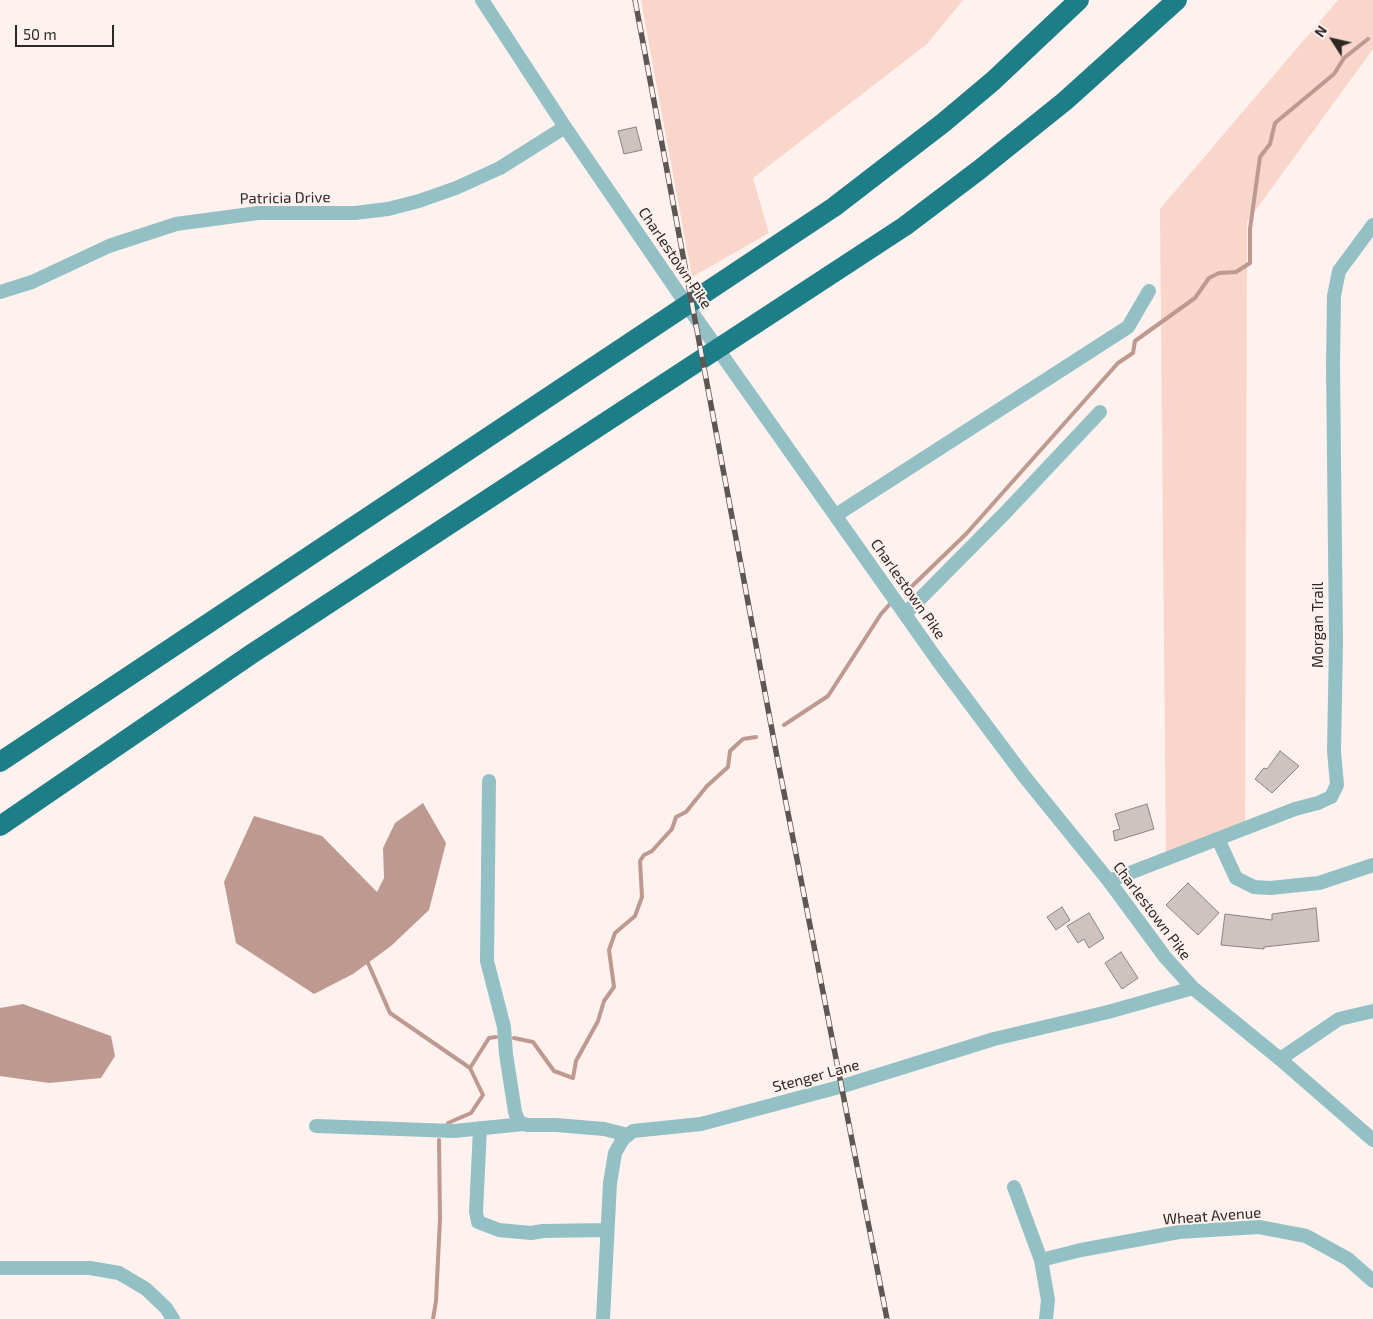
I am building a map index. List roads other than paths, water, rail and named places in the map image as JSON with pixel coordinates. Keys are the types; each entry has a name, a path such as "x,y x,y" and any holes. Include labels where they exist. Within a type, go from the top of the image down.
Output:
{"highway":[{"path":"0,762 834,207 943,123 993,81 1079,0"},
{"path":"0,826 253,653 905,226 980,170 1065,101 1177,0"}],"street":[{"name":"Charlestown Pike","path":"482,0 565,127 693,314 905,614 1024,776 1109,881 1165,957 1193,988 1280,1059 1373,1140"},
{"name":"Patricia Drive","path":"0,292 32,282 109,246 176,224 258,214 355,213 388,209 419,201 456,188 500,168 565,127"},
{"name":"Morgan Trail","path":"1109,881 1331,797 1337,785 1334,742 1336,642 1334,296 1339,271 1373,225"},
{"path":"836,515 1128,327 1149,291"},
{"path":"905,614 1006,513 1100,412"},
{"path":"489,781 487,961 504,1027 515,1112 519,1122 524,1124"},
{"path":"1218,840 1236,878 1254,887 1270,888 1319,883 1373,865"},
{"name":"Stenger Lane","path":"628,1135 633,1131 649,1128 701,1124 843,1086 994,1039 1108,1012 1193,988"},
{"path":"1280,1059 1338,1019 1373,1010"},
{"path":"316,1126 445,1131 524,1124 604,1129 628,1135 615,1153 610,1183 606,1230 603,1319"},
{"path":"480,1128 476,1212 478,1222 499,1230 531,1233 543,1230 606,1230"},
{"path":"1014,1187 1041,1260 1048,1300 1046,1319"},
{"name":"Wheat Avenue","path":"1041,1260 1081,1250 1179,1232 1259,1227 1306,1236 1348,1259 1373,1280"},
{"path":"0,1268 90,1268 119,1273 146,1289 166,1308 173,1319"}],"waterway":[{"path":"907,591 966,534 1118,363 1133,353 1135,341 1195,298 1209,278 1219,273 1236,272 1250,263 1250,229 1260,157 1270,144 1275,123 1334,74 1344,58 1368,39"},
{"path":"784,725 828,696 881,614 890,604"},
{"path":"514,1038 533,1042 554,1071 573,1078 576,1061 598,1021 604,1001 614,987 609,950 615,933 635,916 642,897 640,861 672,829 676,817 686,812 707,786 728,767 730,751 743,739 756,737"},
{"path":"368,963 390,1013 470,1068"},
{"path":"448,1123 471,1113 483,1095 470,1068 489,1038 496,1037"},
{"path":"433,1319 436,1301 440,1219 439,1140"}],"railway":[{"path":"635,0 778,762 887,1319"}]}
